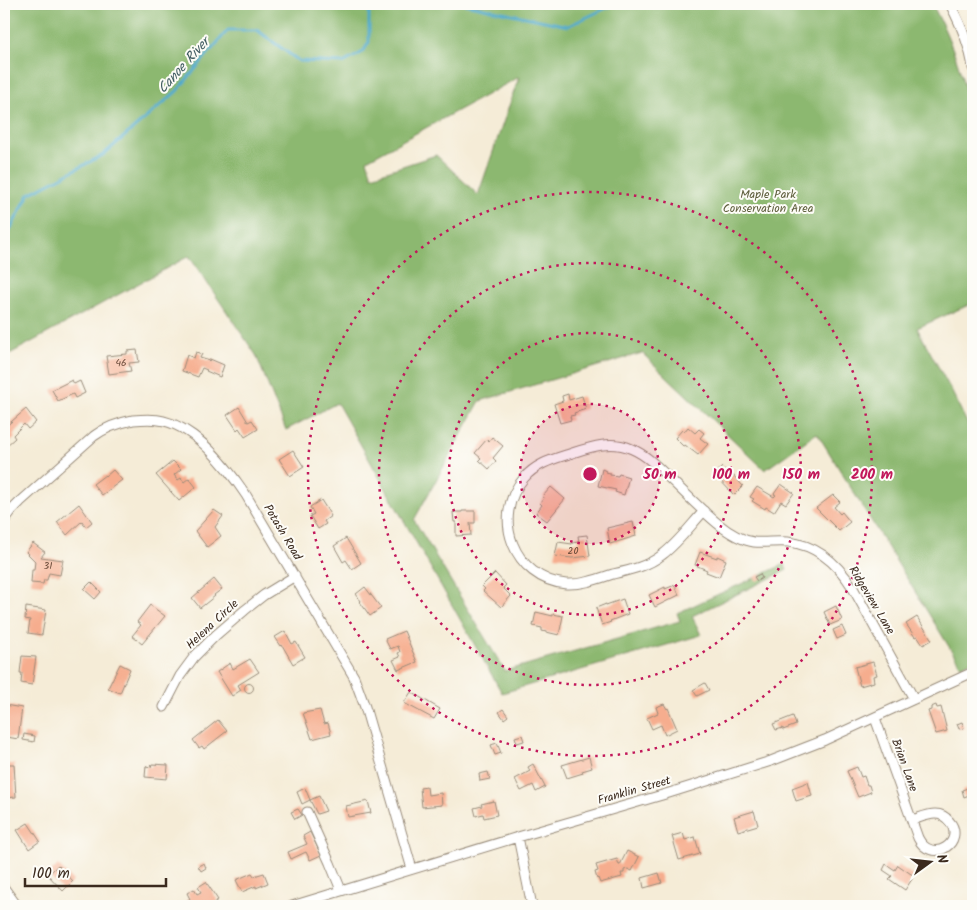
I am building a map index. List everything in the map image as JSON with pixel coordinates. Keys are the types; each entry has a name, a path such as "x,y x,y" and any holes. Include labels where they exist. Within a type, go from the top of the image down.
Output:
{"street":[{"path":"950,4 964,36 973,68"},
{"name":"Potash Road","path":"4,521 20,502 101,430 114,424 150,419 176,425 191,434 218,459 246,496 354,677 365,707 412,870"},
{"name":"Ridgeview Lane","path":"704,511 670,548 655,559 636,568 573,584 543,577 530,568 520,557 512,543 508,528 508,512 512,497 520,484 536,467 550,460 602,445 620,445 633,449 644,455 728,532 743,540 754,542 800,544 826,556 846,576 914,699"},
{"name":"Helena Circle","path":"164,707 180,676 194,657 245,610 264,595 295,576"},
{"name":"Franklin Street","path":"292,906 771,761 875,718 973,672"},
{"name":"Brian Lane","path":"875,718 912,820 920,841 928,849 939,850 946,848 951,842 954,835 953,828 950,821 944,816 932,814 912,820"},
{"path":"307,812 341,890"},
{"path":"518,837 532,906"},
{"path":"4,888 17,906"}],"green space":[{"name":"Maple Park Conservation Area","path":"4,4 932,4 958,63 969,113 973,164 973,303 917,328 973,435 973,660 961,666 817,433 765,470 642,353 480,401 414,520 505,671 680,621 677,613 785,564 787,570 692,616 701,635 502,693 337,403 286,430 256,355 189,256 4,357","holes":["519,77 478,195 436,155 372,176 367,160"]}],"building":[{"path":"137,350 139,362 129,363 131,371 109,374 106,356 127,354 127,351"},
{"path":"196,352 202,354 200,358 210,361 210,359 224,365 220,377 202,368 198,377 182,371 187,355 194,358"},
{"path":"72,380 74,384 80,381 85,393 75,398 73,394 58,401 52,390"},
{"path":"568,394 569,400 582,396 586,409 574,413 575,415 570,416 571,420 560,423 554,404 563,401 562,396"},
{"path":"239,407 248,422 252,420 258,429 245,437 239,428 237,430 227,415"},
{"path":"26,409 36,422 28,429 24,424 13,435 15,438 6,446 4,443 4,428"},
{"path":"688,427 695,433 699,429 704,433 700,438 708,444 698,455 685,445 683,446 675,438 682,430 684,432"},
{"path":"492,437 503,446 493,458 496,461 489,469 479,460 481,458 475,453 487,439 489,441"},
{"path":"293,450 304,467 290,476 279,459"},
{"path":"173,461 181,469 174,475 178,480 181,478 184,482 189,478 196,487 179,501 156,475"},
{"path":"722,467 731,473 743,486 734,495 715,475"},
{"path":"602,469 610,473 610,475 618,476 619,474 629,477 624,495 615,492 616,490 598,486"},
{"path":"113,470 122,480 102,495 93,484"},
{"path":"781,484 794,493 786,504 781,501 774,512 752,501 754,499 750,497 757,487 774,497"},
{"path":"551,487 565,499 547,521 536,513 542,505 540,503 544,498 543,496"},
{"path":"833,495 840,502 834,507 840,514 842,512 850,522 839,531 816,508"},
{"path":"321,500 331,516 324,521 326,524 318,529 310,516 314,514 310,507"},
{"path":"79,504 92,522 86,527 82,521 67,535 57,522"},
{"path":"214,510 223,516 215,527 221,536 207,547 195,531"},
{"path":"475,511 475,523 470,523 471,535 456,536 456,522 454,522 453,512"},
{"path":"633,522 636,536 610,544 607,528"},
{"path":"587,535 590,556 572,558 555,556 558,542 572,544 579,542 578,536"},
{"path":"346,538 361,563 352,569 346,560 343,562 334,546"},
{"path":"33,543 45,552 41,557 63,560 60,575 49,573 47,580 44,580 43,584 31,583 35,561 26,552"},
{"path":"700,552 726,560 719,577 695,565"},
{"path":"495,573 506,585 503,588 511,596 501,607 483,591 485,589 482,586"},
{"path":"760,574 762,578 757,581 754,577"},
{"path":"214,579 222,589 200,608 192,598"},
{"path":"91,582 101,592 95,599 84,589"},
{"path":"675,585 679,595 655,607 649,595 665,587 665,589"},
{"path":"365,587 381,608 370,616 356,594"},
{"path":"623,599 628,614 602,625 596,608"},
{"path":"150,605 165,616 142,644 132,636 141,625 137,622"},
{"path":"836,606 842,620 830,625 824,612"},
{"path":"26,607 46,610 42,635 28,633 30,620 25,619"},
{"path":"536,612 563,616 559,635 542,631 542,628 533,626"},
{"path":"917,617 932,640 923,645 906,624"},
{"path":"842,626 846,635 837,639 833,630"},
{"path":"285,631 292,644 296,642 305,657 293,664 275,637"},
{"path":"404,631 417,662 398,670 393,660 400,657 398,646 390,649 385,639"},
{"path":"22,656 36,657 32,685 21,683"},
{"path":"250,659 259,672 238,685 241,690 232,696 217,672 230,663 233,669"},
{"path":"873,662 877,675 873,676 874,682 860,686 855,667"},
{"path":"120,664 130,669 120,693 108,688"},
{"path":"249,683 254,688 249,693 244,688"},
{"path":"705,683 709,690 697,696 693,690"},
{"path":"411,692 440,709 434,719 404,703"},
{"path":"664,704 668,708 677,729 665,735 661,725 652,729 647,718 658,713 656,707"},
{"path":"5,705 22,708 18,739 7,737 7,729 4,729"},
{"path":"936,705 937,708 941,707 947,731 936,734 928,711"},
{"path":"503,709 508,716 504,719 499,712"},
{"path":"320,710 324,724 328,723 331,734 312,739 303,713"},
{"path":"793,716 796,725 783,730 783,728 776,730 773,724"},
{"path":"218,720 227,731 204,749 202,746 199,748 193,740"},
{"path":"962,722 964,728 959,729 957,724"},
{"path":"24,734 35,736 34,742 23,740"},
{"path":"522,735 524,741 517,743 515,737"},
{"path":"497,743 501,753 495,755 491,745"},
{"path":"589,757 592,768 567,778 562,765"},
{"path":"4,764 14,764 16,797 4,798"},
{"path":"152,764 168,765 167,779 145,777 146,766 151,767"},
{"path":"533,764 545,787 536,792 533,785 521,791 515,779 530,771 528,767"},
{"path":"857,767 861,777 864,776 871,792 858,797 847,771"},
{"path":"488,772 490,779 480,781 479,774"},
{"path":"808,782 812,796 796,801 792,788"},
{"path":"973,786 973,809 969,795 964,797 962,790"},
{"path":"427,787 428,795 441,793 442,805 422,807 420,788"},
{"path":"305,788 310,800 302,804 297,792"},
{"path":"319,796 326,811 317,814 310,800"},
{"path":"368,801 371,813 348,817 346,806"},
{"path":"494,801 497,815 484,818 483,814 476,816 474,808"},
{"path":"298,809 302,815 295,819 291,812"},
{"path":"754,811 758,825 738,831 734,817"},
{"path":"28,823 40,841 29,849 17,830"},
{"path":"310,832 321,855 310,860 306,852 291,859 288,852 307,844 303,836"},
{"path":"683,833 685,840 695,837 700,854 679,860 672,836"},
{"path":"627,851 639,857 632,871 624,870 624,873 621,873 622,877 600,883 595,872 598,871 596,865 617,859 620,865"},
{"path":"204,863 206,868 201,871 198,866"},
{"path":"886,864 895,870 898,865 914,876 905,890 889,879 892,876 883,870"},
{"path":"58,865 73,881 63,891 48,875"},
{"path":"252,873 254,876 264,873 268,883 242,892 236,880"},
{"path":"659,873 662,883 644,888 642,878"},
{"path":"206,882 218,900 208,906 182,905 190,899 187,893 194,889 197,894 201,892 198,887"}],"waterway":[{"name":"Canoe River","path":"4,241 29,194 103,155 177,91 228,30 257,30 299,61 343,63 363,52 369,42 369,10 376,4"},
{"name":"Canoe River","path":"465,4 568,26 615,4"}]}
